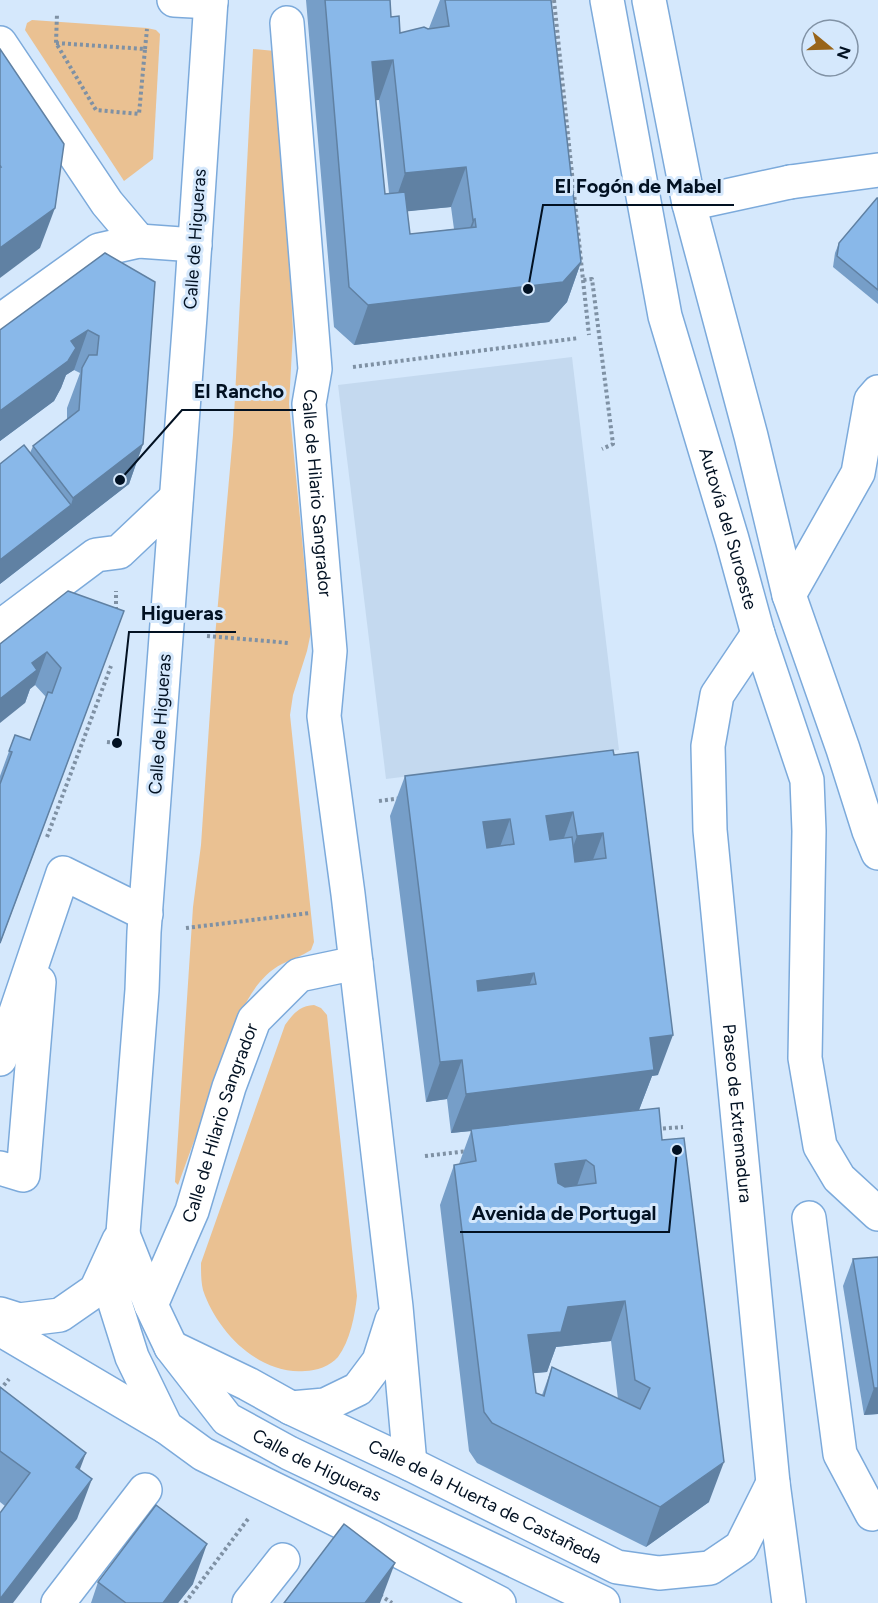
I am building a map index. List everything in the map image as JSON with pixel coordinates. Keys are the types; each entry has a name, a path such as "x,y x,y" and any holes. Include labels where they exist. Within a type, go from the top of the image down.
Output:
{"main road":[{"path":"174,0 211,1"},
{"name":"Autovía del Suroeste","path":"608,0 665,316 758,634 807,780 809,831 805,1058 820,1146 839,1178 878,1214"},
{"path":"649,0 688,204 751,436 789,595 843,749 868,831 878,853"},
{"name":"Calle de Higueras","path":"166,1427 132,1357 115,1303 123,1233 211,1"},
{"name":"Calle de Hilario Sangrador","path":"287,23 315,369 309,404 330,651 324,716 356,963 396,1307 410,1464"},
{"path":"0,43 106,203 139,241"},
{"path":"688,204 790,182 878,170"},
{"path":"0,321 99,250 139,241 195,244"},
{"path":"789,595 858,473 876,397"},
{"path":"0,627 96,555 119,552 176,498"},
{"name":"Paseo de Extremadura","path":"758,634 717,695 708,746 710,830 772,1483 789,1603"},
{"path":"0,1059 63,873 146,914"},
{"path":"0,1168 23,1175 42,933"},
{"name":"Calle de Hilario Sangrador","path":"151,1305 192,1211 229,1087 254,1020 299,975 356,963"},
{"path":"809,1218 840,1454 872,1514"},
{"path":"0,1314 19,1320 60,1314 96,1290 123,1233"},
{"name":"Calle de Higueras","path":"123,1233 151,1305 171,1347 227,1419 289,1453 603,1603"},
{"name":"Calle de Hilario Sangrador","path":"291,1408 325,1405 358,1389 379,1361 396,1307"},
{"path":"0,1329 166,1427 202,1454 370,1536 499,1603"},
{"name":"Calle de la Huerta de Castañeda","path":"171,1347 617,1567 659,1573 710,1568 741,1547 772,1483"},
{"path":"58,1603 145,1490"},
{"path":"249,1603 283,1560"}],"path":[{"path":"554,0 589,335"},
{"path":"57,14 56,43 96,110 139,114 147,28"},
{"path":"56,43 145,49"},
{"path":"583,280 592,279 613,444 603,449"},
{"path":"346,367 579,338"},
{"path":"116,589 116,617"},
{"path":"207,636 296,643"},
{"path":"46,839 111,666"},
{"path":"107,742 117,743"},
{"path":"380,801 403,798"},
{"path":"186,928 311,913"},
{"path":"650,1130 683,1126"},
{"path":"425,1156 471,1150"},
{"path":"0,1390 11,1376"},
{"path":"185,1603 254,1512"}],"shaded area":[{"path":"32,20 147,28 156,30 160,34 153,159 124,181 25,30 27,23"},
{"path":"253,49 275,51 287,205 293,332 289,404 311,632 293,695 290,715 314,942 311,950 268,973 248,1000 240,1015 178,1185 175,1182 193,907 201,845 215,637 233,435"},
{"path":"572,357 619,750 386,779 338,385"},
{"path":"314,1005 321,1008 327,1015 357,1296 349,1336 338,1357 318,1369 305,1371 272,1366 242,1348 229,1335 218,1321 203,1290 201,1263 285,1025 297,1011"}],"building":[{"path":"325,0 390,0 391,17 399,16 400,33 424,27 428,29 449,26 445,0 551,0 581,262 563,282 368,305 349,287","holes":["393,60 405,173 466,167 473,220 475,219 476,227 410,234 405,192 385,194 372,62"]},
{"path":"0,49 64,144 55,208 0,248 1,167"},
{"path":"877,198 878,290 837,256 839,243"},
{"path":"105,253 155,282 143,444 73,498 33,446 79,410 82,368 89,355 97,355 99,336 88,330 71,341 76,348 68,361 0,411 0,330"},
{"path":"24,445 71,505 0,560 0,464"},
{"path":"68,591 124,611 0,943 0,784 12,752 9,751 15,735 30,740 48,692 52,693 61,668 47,652 32,663 37,670 0,699 0,644"},
{"path":"613,750 614,755 638,752 673,1035 650,1038 654,1070 466,1094 462,1060 440,1062 405,776","holes":["573,812 577,836 603,833 606,858 575,862 572,837 550,840 546,816","510,819 514,844 487,848 483,822","534,973 536,984 478,991 477,981"]},
{"path":"659,1108 662,1140 684,1138 724,1462 660,1507 492,1423 484,1412 454,1165 476,1161 471,1129","holes":["586,1160 594,1166 596,1183 565,1187 558,1183 555,1164","625,1301 635,1380 650,1388 640,1409 552,1367 544,1396 536,1393 528,1335 561,1332 568,1307"]},
{"path":"878,1257 878,1388 874,1388 853,1259"},
{"path":"0,1387 86,1453 76,1467 92,1479 0,1599 0,1513 30,1473 0,1451"},
{"path":"156,1505 207,1544 163,1603 126,1603 98,1582"},
{"path":"344,1524 395,1563 365,1603 284,1603"}],"place":[{"name":"El Fogón de Mabel","path":"528,289"},
{"name":"El Rancho","path":"120,480"},
{"name":"Higueras","path":"117,743"},
{"name":"Avenida de Portugal","path":"677,1150"}]}
